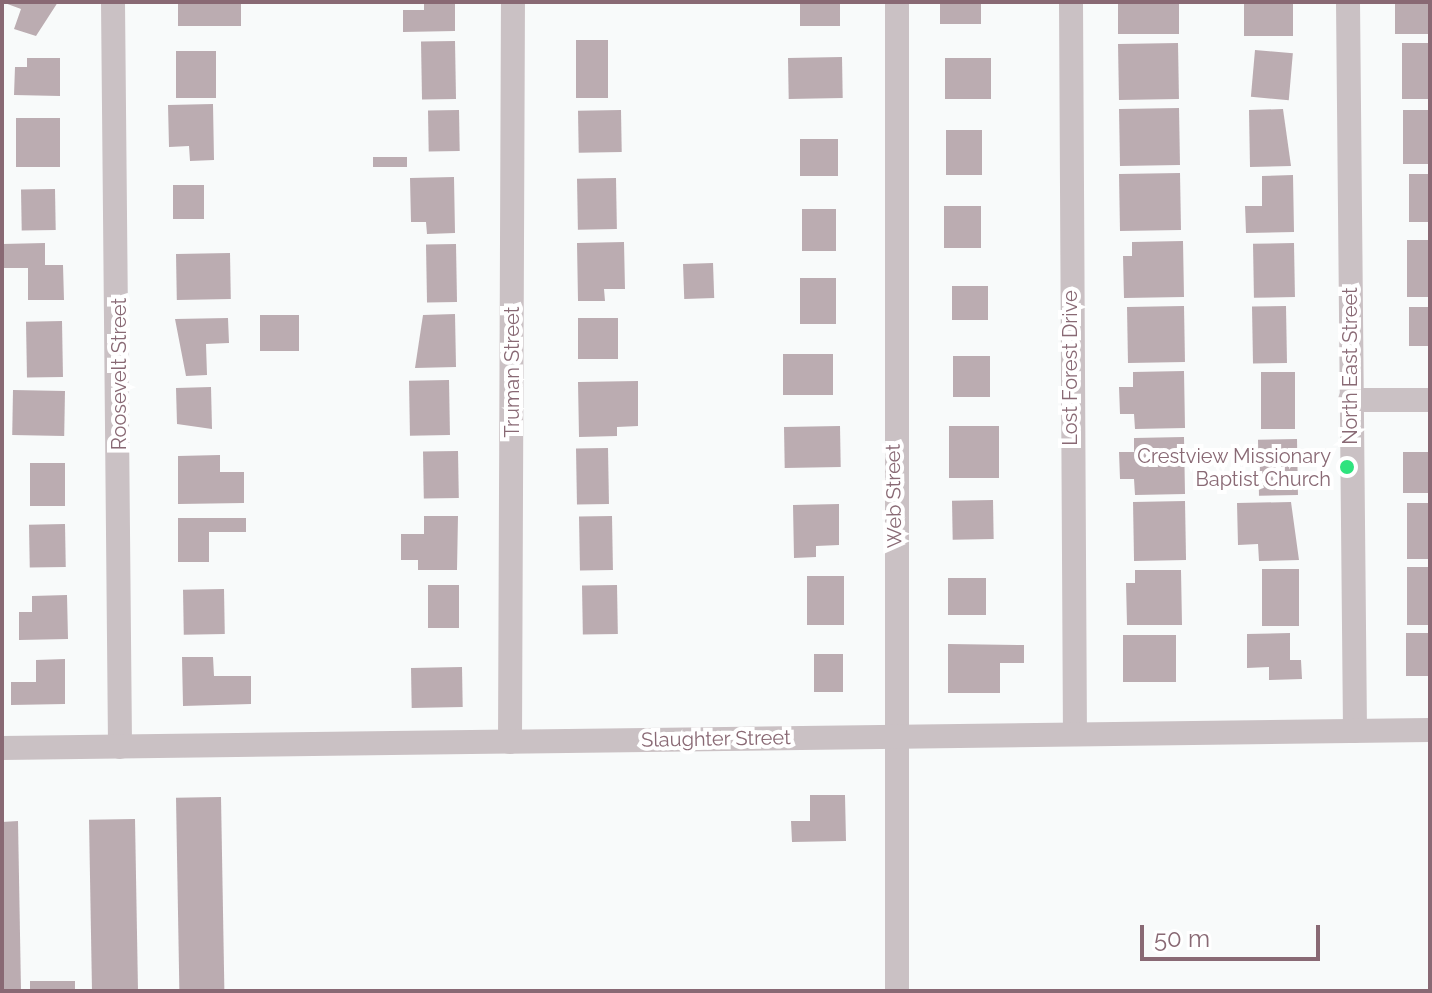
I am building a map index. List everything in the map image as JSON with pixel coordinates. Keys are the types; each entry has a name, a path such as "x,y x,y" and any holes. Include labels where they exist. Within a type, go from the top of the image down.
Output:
{"street":[{"name":"Roosevelt Street","path":"113,2 120,747"},
{"name":"Truman Street","path":"510,742 513,2"},
{"name":"Web Street","path":"897,2 897,991"},
{"name":"Lost Forest Drive","path":"1071,2 1075,734"},
{"name":"North East Street","path":"1348,2 1355,731"},
{"path":"1350,400 1430,400"},
{"name":"Slaughter Street","path":"2,748 1430,730"}],"building":[{"path":"2,2 58,2 36,36 14,29 21,9"},
{"path":"178,2 241,2 241,26 178,26"},
{"path":"424,2 455,2 455,31 403,32 403,10 424,10"},
{"path":"800,2 840,2 840,26 800,26"},
{"path":"940,2 981,2 981,24 940,24"},
{"path":"1118,2 1179,2 1179,34 1118,34"},
{"path":"1244,2 1293,2 1293,36 1244,36"},
{"path":"1395,2 1430,2 1430,34 1395,34"},
{"path":"576,40 608,40 608,98 576,98"},
{"path":"455,41 456,99 422,100 421,42"},
{"path":"1178,43 1179,99 1119,100 1118,44"},
{"path":"1402,43 1430,43 1430,99 1402,99"},
{"path":"1255,50 1293,53 1289,100 1251,97"},
{"path":"176,51 216,51 216,98 176,98"},
{"path":"842,57 843,98 789,99 788,58"},
{"path":"27,58 60,58 60,96 14,95 15,67 27,67"},
{"path":"945,58 991,58 991,99 945,99"},
{"path":"213,104 214,160 190,161 189,146 169,147 168,105"},
{"path":"1179,108 1180,165 1120,166 1119,109"},
{"path":"1283,109 1291,166 1250,167 1249,110"},
{"path":"459,110 460,151 429,152 428,111"},
{"path":"621,110 622,152 579,153 578,111"},
{"path":"1403,110 1430,110 1430,164 1403,164"},
{"path":"16,118 60,118 60,167 16,167"},
{"path":"946,130 982,130 982,175 946,175"},
{"path":"800,139 838,139 838,176 800,176"},
{"path":"373,157 407,157 407,167 373,167"},
{"path":"1180,173 1181,230 1120,231 1119,174"},
{"path":"1409,174 1430,174 1430,222 1409,222"},
{"path":"1293,175 1294,232 1246,233 1245,206 1262,206 1262,176"},
{"path":"454,177 455,233 427,234 426,222 411,222 410,178"},
{"path":"616,178 617,229 578,230 577,179"},
{"path":"173,185 204,185 204,219 173,219"},
{"path":"55,189 56,230 22,231 21,190"},
{"path":"944,206 981,206 981,248 944,248"},
{"path":"802,209 836,209 836,251 802,251"},
{"path":"1407,240 1430,240 1430,297 1407,297"},
{"path":"1183,241 1184,297 1124,298 1123,256 1132,256 1132,242"},
{"path":"624,242 625,289 604,289 605,301 578,301 577,243"},
{"path":"45,243 45,265 63,265 64,300 28,300 28,268 2,268 2,244"},
{"path":"1294,243 1295,297 1254,298 1253,244"},
{"path":"456,244 457,302 427,303 426,245"},
{"path":"230,253 231,299 177,300 176,254"},
{"path":"713,263 714,298 684,299 683,264"},
{"path":"800,278 836,278 836,324 800,324"},
{"path":"952,286 988,286 988,320 952,320"},
{"path":"1184,306 1185,362 1128,363 1127,307"},
{"path":"1286,306 1287,363 1253,364 1252,307"},
{"path":"1409,307 1430,307 1430,346 1409,346"},
{"path":"455,314 456,367 415,368 423,315"},
{"path":"260,315 299,315 299,351 260,351"},
{"path":"228,318 229,343 206,344 207,375 186,376 175,319"},
{"path":"578,318 618,318 618,359 578,359"},
{"path":"62,321 63,377 27,378 26,322"},
{"path":"783,354 833,354 833,395 783,395"},
{"path":"953,356 990,356 990,397 953,397"},
{"path":"1184,371 1185,428 1135,429 1134,414 1120,414 1119,387 1133,387 1133,372"},
{"path":"1261,372 1295,372 1295,429 1261,429"},
{"path":"449,380 450,435 410,436 409,381"},
{"path":"638,381 638,426 617,427 617,436 579,437 578,382"},
{"path":"211,387 212,429 177,424 176,388"},
{"path":"13,390 65,391 64,436 12,435"},
{"path":"840,426 841,467 785,468 784,427"},
{"path":"949,426 999,426 999,478 949,478"},
{"path":"1184,437 1185,494 1135,495 1134,479 1120,479 1119,452 1134,452 1134,438"},
{"path":"1297,439 1298,495 1259,496 1258,440"},
{"path":"608,448 609,504 577,505 576,449"},
{"path":"458,451 459,498 424,499 423,452"},
{"path":"1403,452 1430,452 1430,493 1403,493"},
{"path":"220,455 220,472 244,472 244,503 178,504 178,456"},
{"path":"30,463 65,463 65,506 30,506"},
{"path":"993,500 994,539 953,540 952,501"},
{"path":"1185,501 1186,560 1134,561 1133,502"},
{"path":"1291,502 1299,560 1259,561 1258,544 1238,545 1237,503"},
{"path":"1407,503 1430,503 1430,559 1407,559"},
{"path":"839,504 839,545 816,546 816,557 794,558 793,505"},
{"path":"424,516 458,516 457,570 418,570 418,560 401,560 401,534 424,534"},
{"path":"612,516 613,570 580,571 579,517"},
{"path":"178,518 246,518 246,532 209,532 209,562 178,562"},
{"path":"65,524 66,567 30,568 29,525"},
{"path":"1407,567 1430,567 1430,625 1407,625"},
{"path":"1262,569 1299,569 1299,626 1262,626"},
{"path":"1135,570 1181,570 1182,625 1127,625 1126,583 1135,583"},
{"path":"807,576 844,576 844,625 807,625"},
{"path":"948,578 986,578 986,615 948,615"},
{"path":"428,585 459,585 459,628 428,628"},
{"path":"617,585 618,634 583,635 582,586"},
{"path":"224,589 225,634 184,635 183,590"},
{"path":"67,595 68,639 19,640 19,612 32,612 32,596"},
{"path":"1290,633 1290,660 1301,660 1302,679 1269,680 1269,667 1247,668 1247,634"},
{"path":"1406,633 1430,633 1430,676 1406,676"},
{"path":"1123,635 1176,635 1176,682 1123,682"},
{"path":"948,644 1024,645 1024,663 1000,663 1000,693 948,693"},
{"path":"814,654 843,654 843,692 814,692"},
{"path":"182,657 213,657 214,676 251,676 251,704 183,706"},
{"path":"65,659 65,704 11,705 11,682 36,682 36,660"},
{"path":"462,667 463,707 412,708 411,668"},
{"path":"810,795 845,795 846,841 792,842 791,821 810,821"},
{"path":"221,797 224,991 179,991 176,798"},
{"path":"135,819 138,991 92,991 89,820"},
{"path":"18,821 21,991 2,991 2,822"},
{"path":"30,981 75,981 75,991 30,991"}],"place":[{"name":"Crestview Missionary Baptist Church","path":"1347,467"}]}
